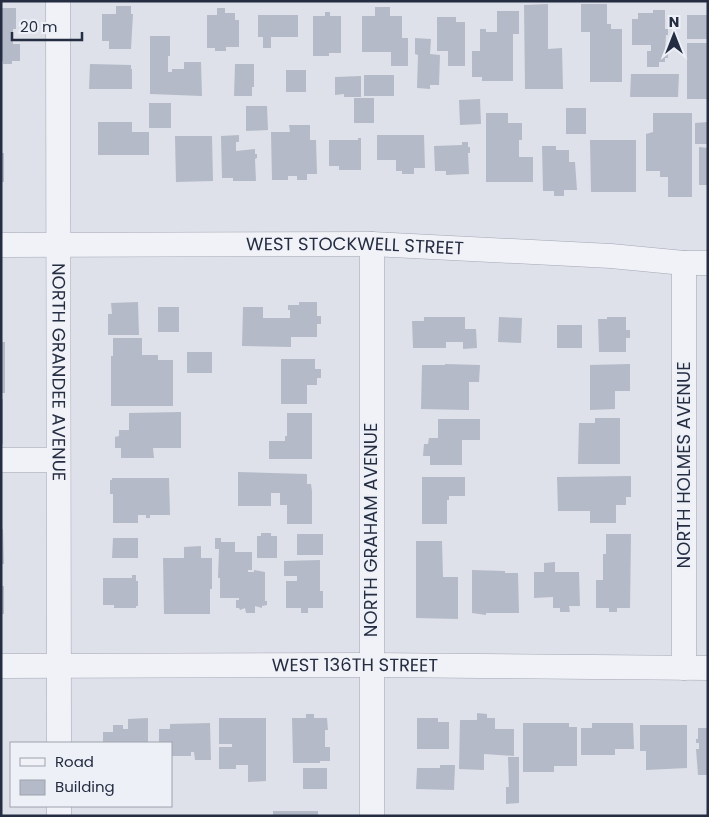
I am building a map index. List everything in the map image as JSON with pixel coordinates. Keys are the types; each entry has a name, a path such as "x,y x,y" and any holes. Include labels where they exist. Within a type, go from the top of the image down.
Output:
{"street":[{"name":"NORTH GRANDEE AVENUE","path":"58,1 59,742"},
{"name":"WEST STOCKWELL STREET","path":"1,245 372,244 611,256 684,263 708,263"},
{"name":"NORTH GRAHAM AVENUE","path":"372,244 372,816"},
{"name":"NORTH HOLMES AVENUE","path":"684,263 684,668"},
{"path":"1,460 58,460"},
{"name":"WEST 136TH STREET","path":"1,666 371,665 708,668"}],"building":[{"path":"548,4 548,49 562,48 563,89 525,89 524,5"},
{"path":"581,4 607,4 607,24 611,24 611,29 622,29 622,82 590,82 590,32 581,32"},
{"path":"116,6 131,6 131,14 133,14 131,49 109,49 109,41 102,41 102,14 116,14"},
{"path":"375,7 390,7 390,16 402,16 402,38 408,38 408,66 391,66 391,52 362,52 362,16 375,16"},
{"path":"1,8 16,8 16,29 13,29 13,44 20,44 20,61 12,61 12,64 3,64 3,61 1,61"},
{"path":"217,8 225,8 225,13 235,13 235,20 239,20 239,47 226,47 226,51 215,51 215,48 207,48 207,15 217,15"},
{"path":"653,10 665,10 665,29 668,29 668,35 666,35 665,53 668,53 668,58 665,58 665,62 659,62 659,67 647,67 647,51 651,51 651,45 632,45 632,19 638,19 638,13 653,13"},
{"path":"497,11 519,11 519,34 513,34 513,81 482,81 482,77 472,77 472,51 480,51 480,29 486,29 486,32 497,32"},
{"path":"325,12 330,12 330,16 341,16 341,53 329,53 329,56 313,56 313,16 325,16"},
{"path":"258,15 298,15 298,37 271,37 271,48 263,48 263,37 258,37"},
{"path":"687,15 708,15 708,39 687,39"},
{"path":"437,17 456,17 456,22 465,22 465,66 448,66 448,51 437,51"},
{"path":"150,36 170,36 168,72 172,72 172,69 184,69 184,62 201,62 202,96 150,94"},
{"path":"415,38 431,39 430,54 440,55 439,85 430,85 430,89 417,88 418,55 415,54"},
{"path":"687,43 708,43 708,99 687,99"},
{"path":"90,64 131,65 132,89 89,89"},
{"path":"235,64 254,64 252,96 234,96"},
{"path":"286,70 306,70 306,92 286,92"},
{"path":"631,74 679,74 678,97 630,97"},
{"path":"364,75 394,75 394,96 364,96"},
{"path":"361,76 361,97 344,97 344,94 335,95 335,77"},
{"path":"354,98 374,98 374,123 354,123"},
{"path":"480,99 481,124 460,125 459,100"},
{"path":"149,103 171,103 171,128 149,128"},
{"path":"246,106 267,106 268,130 246,131"},
{"path":"566,108 586,108 586,134 566,134"},
{"path":"486,113 508,113 508,123 522,123 519,157 533,157 533,182 486,182"},
{"path":"653,113 692,113 692,197 668,197 668,177 660,177 660,171 646,171 646,134 653,132"},
{"path":"98,122 132,122 132,132 149,132 149,155 98,155"},
{"path":"708,122 708,144 695,144 695,123"},
{"path":"289,125 310,125 310,140 316,140 317,174 307,174 307,180 297,180 297,176 288,176 288,180 272,180 271,132 290,132"},
{"path":"239,135 239,142 236,142 236,151 255,149 255,154 257,154 255,159 256,181 233,181 233,178 222,178 221,136"},
{"path":"377,135 424,135 425,168 414,168 414,174 402,174 402,171 396,171 396,160 377,160"},
{"path":"175,136 212,136 213,181 176,182"},
{"path":"358,138 361,138 361,170 339,170 339,166 329,166 329,140 358,140"},
{"path":"590,140 636,140 636,192 591,192"},
{"path":"462,142 468,142 468,147 470,147 470,153 468,153 469,174 446,175 446,171 435,171 434,146 462,145"},
{"path":"542,146 556,146 556,150 569,150 569,162 575,162 577,190 564,190 564,196 554,196 554,191 543,191"},
{"path":"699,147 708,148 708,185 699,185"},
{"path":"1,153 4,153 4,182 1,182"},
{"path":"138,302 139,335 108,335 108,314 112,314 111,303"},
{"path":"299,302 317,302 317,316 321,316 321,324 317,324 317,337 291,337 291,347 242,346 243,307 263,307 263,318 290,318 288,305 299,305"},
{"path":"158,307 179,307 179,332 158,332"},
{"path":"424,317 465,317 465,329 476,329 477,348 463,349 463,342 446,342 446,348 413,348 412,321 424,321"},
{"path":"499,317 522,318 521,343 498,342"},
{"path":"607,317 626,317 626,330 630,330 630,338 626,338 626,352 599,352 598,319 607,319"},
{"path":"557,325 582,325 582,348 557,348"},
{"path":"113,338 142,338 142,355 158,355 158,360 173,360 173,406 111,406"},
{"path":"1,342 5,342 5,393 1,393"},
{"path":"187,352 212,352 212,373 187,373"},
{"path":"281,359 315,359 315,369 321,369 321,378 317,378 317,385 307,385 307,404 281,404"},
{"path":"630,364 630,391 615,391 615,409 590,410 590,365"},
{"path":"422,365 480,365 479,382 469,382 469,410 421,409"},
{"path":"1,399 3,399 3,444 1,444"},
{"path":"181,412 181,448 153,448 154,458 121,458 121,448 115,448 115,437 119,436 119,430 129,430 129,413"},
{"path":"287,413 312,413 312,459 269,459 269,441 285,441 285,436 287,436"},
{"path":"595,418 620,418 620,464 578,464 579,423 595,423"},
{"path":"438,419 480,419 480,440 462,440 462,465 430,465 430,456 423,456 424,444 428,444 429,438 438,438"},
{"path":"238,472 307,474 307,484 311,484 312,491 312,524 287,524 287,505 280,505 280,493 271,493 271,506 238,506"},
{"path":"631,476 631,497 626,497 626,505 616,505 616,523 590,523 590,511 558,511 557,477"},
{"path":"422,477 465,477 465,496 449,496 449,500 447,500 447,524 422,524"},
{"path":"112,478 169,478 170,515 150,515 150,518 146,518 146,515 138,515 138,523 113,523 113,494 110,494 110,480"},
{"path":"1,529 3,529 4,564 1,564"},
{"path":"261,533 271,533 271,536 277,536 277,558 257,558 257,536 261,536"},
{"path":"297,534 323,534 323,555 297,555"},
{"path":"606,534 631,534 630,608 617,608 617,612 609,612 609,608 596,608 596,580 603,580 603,554 606,554"},
{"path":"113,538 138,538 138,558 112,558"},
{"path":"215,538 221,538 221,542 235,542 235,552 252,552 252,570 248,570 248,572 254,572 254,570 265,572 265,601 267,601 267,605 262,606 262,608 255,606 255,613 246,613 245,608 240,610 236,608 236,600 239,600 239,598 220,598 220,578 218,578 219,549 215,549"},
{"path":"416,541 442,541 443,577 458,577 458,619 416,618"},
{"path":"201,546 201,558 212,558 210,614 164,614 163,558 184,558 184,547"},
{"path":"320,560 320,591 323,591 323,608 308,608 308,613 301,613 301,608 286,608 286,581 297,581 297,576 284,576 284,561"},
{"path":"555,562 555,572 579,572 580,606 569,606 570,612 560,612 560,608 553,608 553,597 534,598 534,572 544,572 544,563"},
{"path":"472,570 518,573 519,613 486,613 486,615 472,613"},
{"path":"132,575 136,575 136,581 138,581 138,606 136,608 114,608 114,605 103,605 103,578 132,578"},
{"path":"1,586 4,586 4,614 1,614"},
{"path":"477,713 487,714 487,718 495,718 495,729 514,729 514,756 484,754 484,770 459,769 460,720 477,720"},
{"path":"306,714 314,714 314,718 327,718 328,730 325,730 325,747 330,747 330,761 293,763 292,718 306,718"},
{"path":"148,718 148,742 103,742 103,732 113,732 113,725 123,725 123,729 128,729 128,719"},
{"path":"219,718 266,718 266,781 248,782 248,765 236,765 236,769 219,769 219,747 232,747 232,744 219,744"},
{"path":"417,718 438,718 438,722 449,722 449,749 417,749"},
{"path":"210,723 211,760 195,760 194,752 191,752 191,756 172,756 172,742 159,742 159,729 170,729 170,724"},
{"path":"523,723 569,723 569,727 577,727 577,766 554,766 554,772 523,772"},
{"path":"592,723 633,723 634,749 615,749 615,755 581,755 581,728 592,728"},
{"path":"640,725 687,725 687,768 646,770 646,751 640,751"},
{"path":"698,728 708,728 708,775 698,775 696,749 699,749 699,743 696,743 696,739 698,739"},
{"path":"508,757 519,757 519,803 506,804 506,787 509,787"},
{"path":"440,765 455,765 454,790 416,789 417,768 440,768"},
{"path":"303,768 327,768 327,789 303,789"},
{"path":"273,811 318,811 318,816 273,816"}]}
